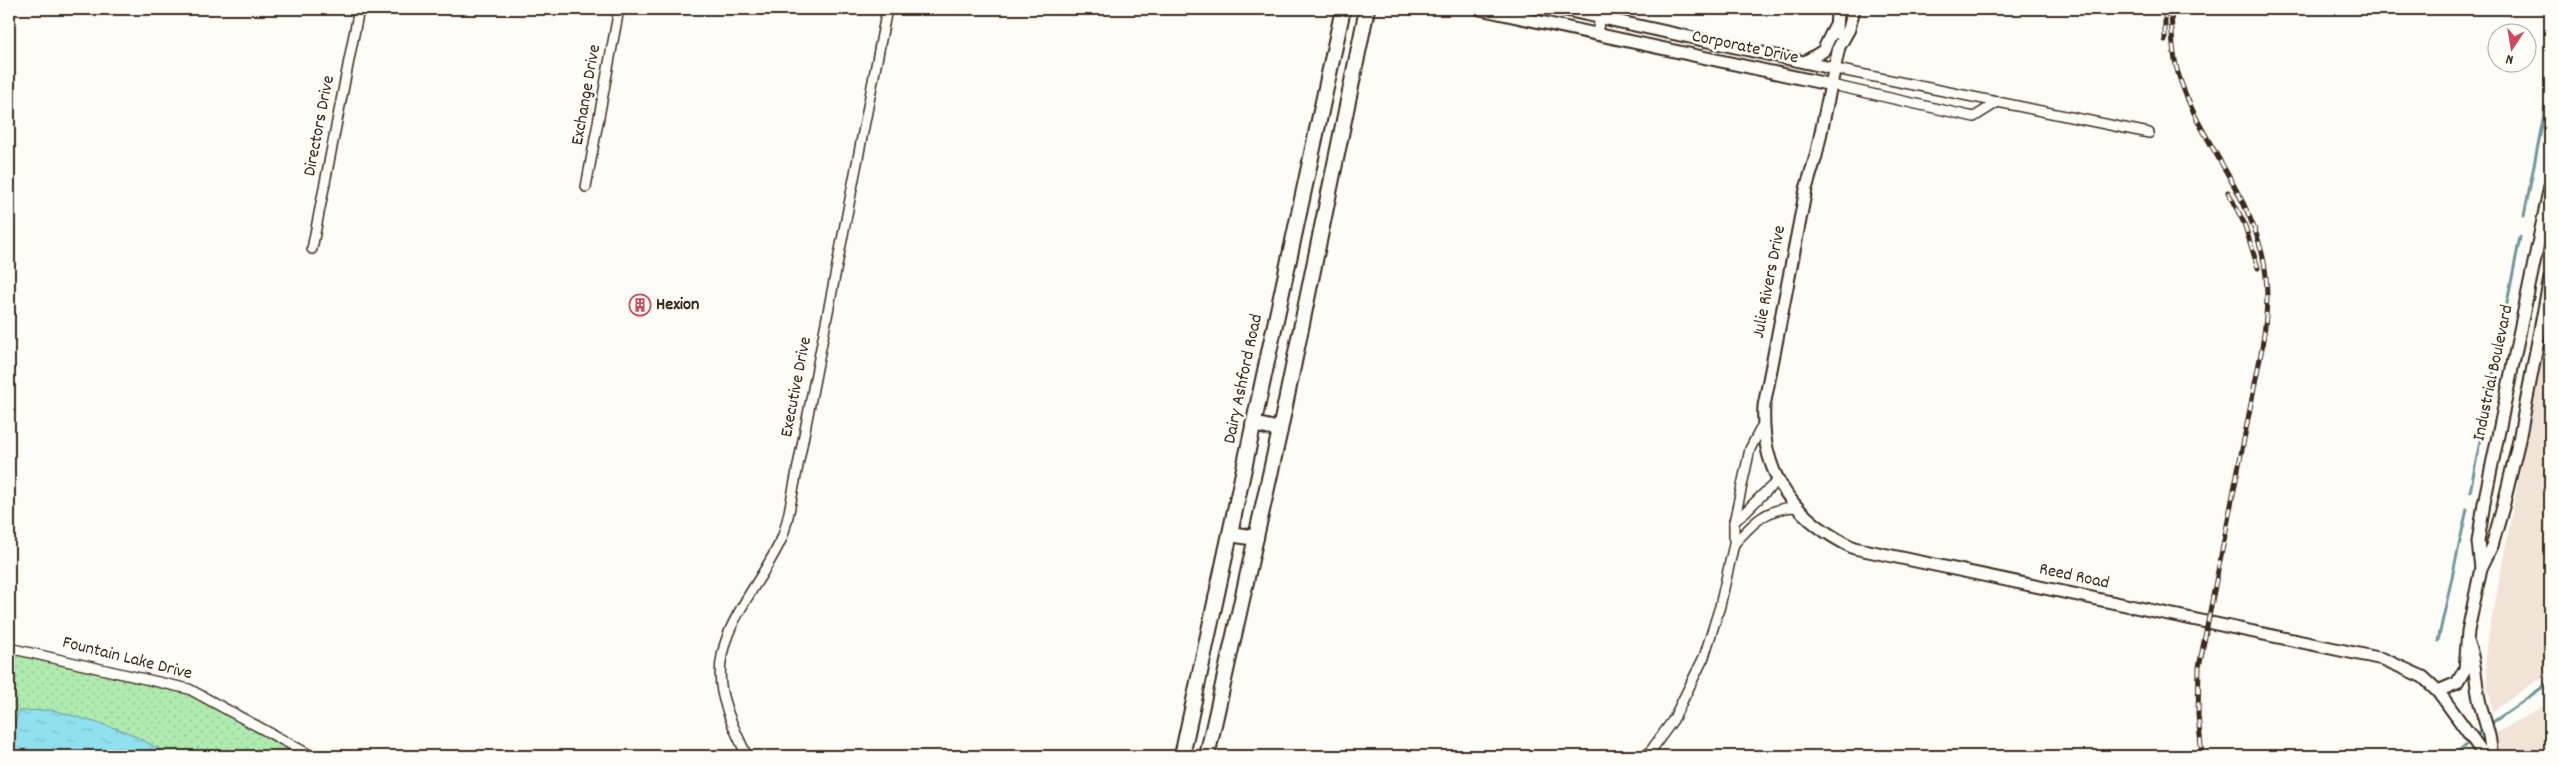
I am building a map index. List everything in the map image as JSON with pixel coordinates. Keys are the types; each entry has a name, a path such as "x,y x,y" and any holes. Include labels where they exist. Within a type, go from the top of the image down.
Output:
{"main road":[{"name":"Dairy Ashford Road","path":"1182,756 1343,9"},
{"path":"1207,756 1280,430 1367,9"},
{"path":"1253,424 1280,430"},
{"path":"1230,534 1256,538"},
{"path":"1188,730 1211,736"}],"street":[{"name":"Directors Drive","path":"312,249 359,9"},
{"name":"Exchange Drive","path":"586,187 619,9"},
{"name":"Executive Drive","path":"747,756 725,705 720,679 721,662 734,622 782,538 789,512 887,9"},
{"name":"Corporate Drive","path":"1480,9 1879,94 1974,117 1998,102"},
{"name":"Corporate Drive","path":"1561,9 1836,69 2149,133"},
{"name":"Julie Rivers Drive","path":"1647,756 1672,720 1704,657 1720,606 1734,544 1734,522 1750,449 1763,424 1795,241 1836,69 1839,47 1835,26 1837,9"},
{"name":"Julie Rivers Drive","path":"1839,47 1849,29 1854,9"},
{"path":"1597,34 1600,17"},
{"path":"1806,62 1823,51 1835,26"},
{"path":"1879,94 1882,78"},
{"name":"Industrial Boulevard","path":"2481,568 2478,542 2484,503 2550,186"},
{"name":"Industrial Boulevard","path":"2438,691 2457,683 2465,669 2467,642 2481,568 2492,546 2519,440 2550,278"},
{"name":"Reed Road","path":"1763,424 1770,463 1778,481 1796,507 1826,534 1854,548 2383,659 2423,677 2438,691"},
{"path":"1734,522 1745,514 1753,502 1778,481"},
{"name":"Julie Rivers Drive","path":"1734,544 1754,521 1766,512 1783,507 1796,507"},
{"path":"2467,642 2473,657 2488,752"},
{"name":"Fountain Lake Drive","path":"9,648 189,689 312,756"},
{"path":"2438,691 2458,719 2488,752"}],"shaded area":[{"path":"2550,315 2550,675 2533,683 2493,711 2488,689 2486,656 2489,633"},
{"path":"2550,702 2550,756 2473,756 2488,738"}],"green space":[{"path":"9,648 189,689 312,756 9,756"}],"water":[{"path":"53,710 125,731 173,756 9,756 18,711"}],"waterway":[{"path":"2524,216 2550,84"},
{"path":"2470,492 2520,237"},
{"path":"2438,641 2467,509"},
{"path":"2489,725 2550,682"},
{"path":"2453,756 2484,729"}],"railway":[{"path":"2165,9 2165,40"},
{"path":"2171,9 2173,49 2178,73 2197,119 2245,206 2255,229 2265,265 2267,289 2262,348 2199,667 2198,715 2202,756"},
{"path":"2228,192 2244,223 2258,268"}],"place":[{"name":"Hexion","path":"640,305"}]}
